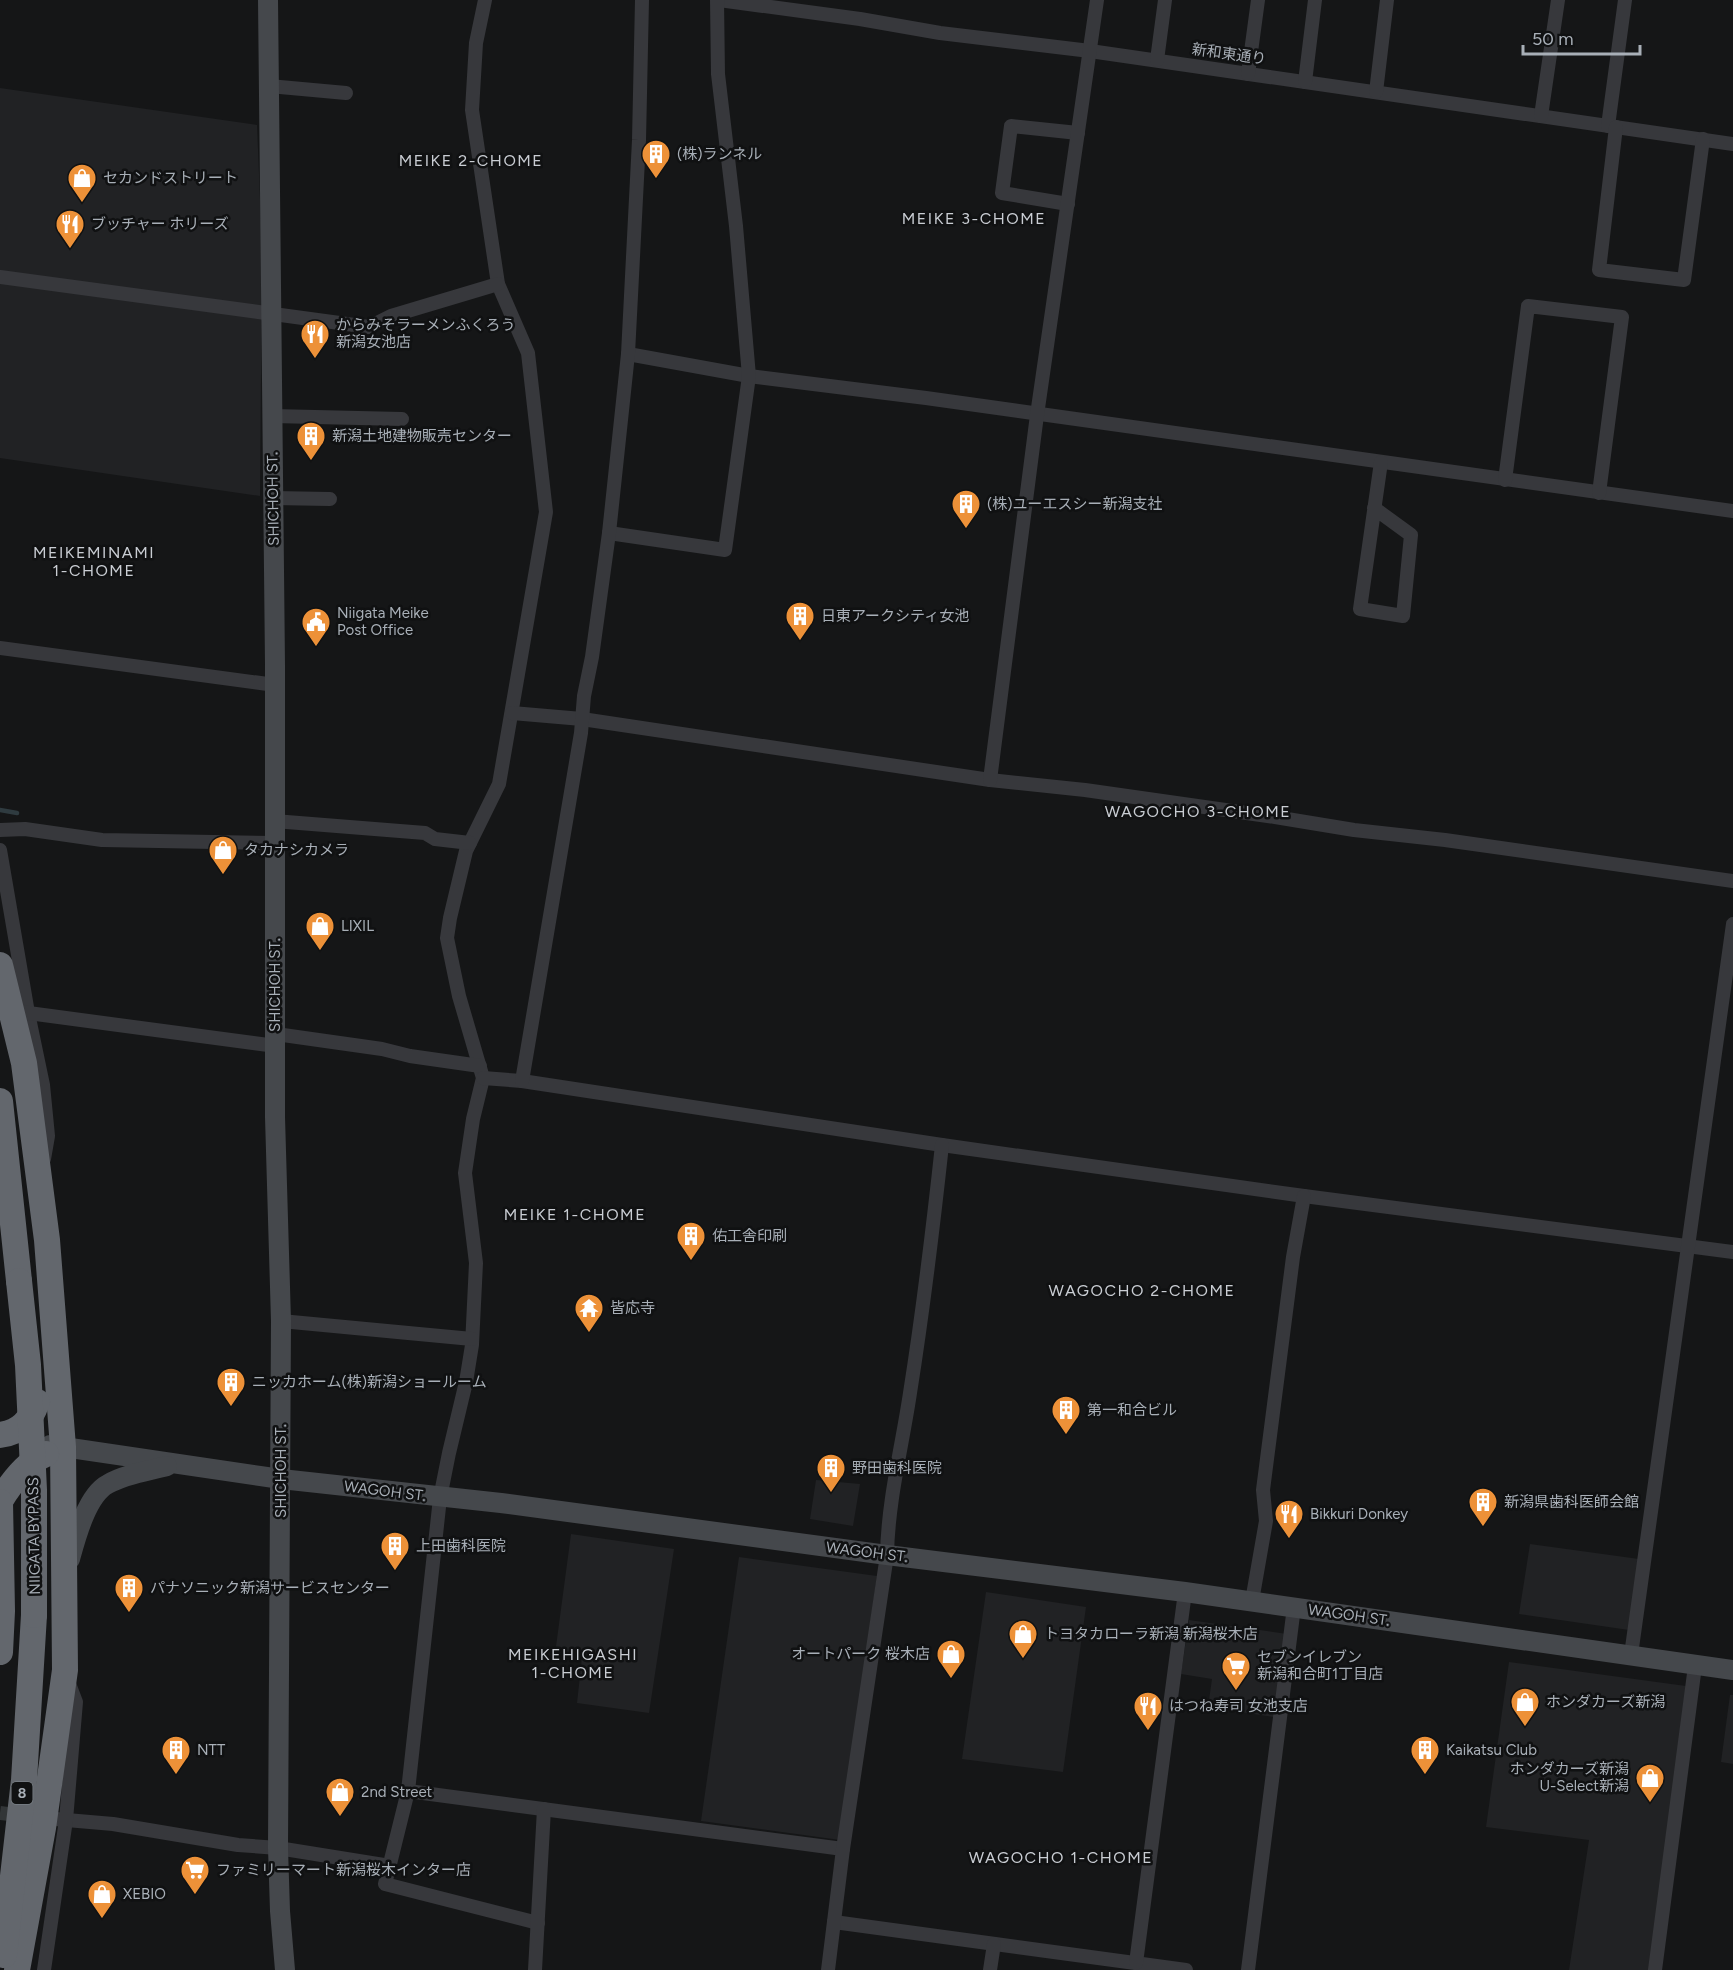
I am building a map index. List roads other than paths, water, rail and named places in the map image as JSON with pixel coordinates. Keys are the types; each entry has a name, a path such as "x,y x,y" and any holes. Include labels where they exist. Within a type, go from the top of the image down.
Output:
{"highway":[{"path":"0,965 24,1063 51,1283 63,1447 65,1670 44,1828 17,1970"},
{"name":"NIIGATA BYPASS","path":"0,1101 28,1365 34,1490 34,1615 24,1780 2,1970"},
{"path":"0,1436 26,1423 38,1399 50,1318 51,1283"},
{"path":"0,1652 2,1611 0,1501 16,1479 39,1456 63,1447"}],"street":[{"name":"SHICHOH ST.","path":"268,0 275,685 275,1117 281,1321 278,1848 285,1970"},
{"path":"485,0 476,43 472,110 498,284 528,353 546,512 499,784 466,851 447,938 459,996 481,1072 465,1173 476,1263 472,1339 466,1382 441,1498 408,1791 385,1884 538,1923"},
{"path":"522,1081 582,719 609,533 628,354 639,140 642,0"},
{"path":"609,533 725,550 749,376 736,226 718,74 718,0"},
{"name":"新和東通り","path":"718,0 773,4 940,33 1157,60 1733,144"},
{"path":"990,780 1037,415 1097,0"},
{"path":"1157,60 1165,0"},
{"path":"1248,74 1258,0"},
{"path":"1305,82 1315,0"},
{"path":"1376,92 1387,0"},
{"path":"1541,116 1558,0"},
{"path":"1625,0 1599,270 1684,280 1703,139"},
{"path":"268,86 346,93"},
{"path":"1068,204 1002,194 1011,126 1078,133"},
{"path":"0,277 369,327 391,316 498,284"},
{"path":"1505,480 1528,306 1622,316 1599,493"},
{"path":"628,354 749,376 926,398 1733,511"},
{"path":"272,416 402,419"},
{"path":"1374,508 1411,536 1404,616 1360,609 1374,508 1381,462"},
{"path":"273,498 330,499"},
{"path":"0,648 275,685"},
{"path":"512,713 582,719 990,780 1085,790 1354,830 1445,840 1733,880"},
{"path":"274,821 425,833 435,839 470,843"},
{"path":"0,830 25,829 102,840 274,843"},
{"path":"0,850 23,1012 43,1085 48,1136 39,1182"},
{"path":"1630,1655 1733,924"},
{"path":"23,1012 276,1040 382,1049 522,1081 942,1145 1304,1196 1733,1252"},
{"path":"828,1970 843,1849 887,1555 894,1481 910,1393 942,1145"},
{"path":"1251,1601 1266,1521 1263,1490 1293,1257 1304,1196"},
{"path":"281,1321 472,1339"},
{"name":"WAGOH ST.","path":"0,1436 281,1479 501,1503 1185,1592 1733,1670"},
{"path":"64,1607 72,1549 78,1529 98,1492 107,1484 128,1476 175,1464"},
{"path":"1136,1964 1185,1592"},
{"path":"1248,1970 1294,1607"},
{"path":"1655,1970 1695,1666"},
{"path":"44,1970 60,1819 76,1702 65,1670"},
{"path":"408,1791 843,1849"},
{"path":"535,1970 544,1809"},
{"path":"60,1819 112,1824 238,1845 278,1848 390,1866"},
{"path":"834,1922 1186,1970"},
{"path":"990,1970 994,1944"}],"waterway":[{"path":"0,810 17,813"}],"tunnel":[{"path":"0,1813 25,1816"}],"place":[{"name":"(株)ランネル","path":"656,180"},
{"name":"セカンドストリート","path":"82,204"},
{"name":"ブッチャー ホリーズ","path":"70,250"},
{"name":"からみそラーメンふくろう 新潟女池店","path":"315,360"},
{"name":"新潟土地建物販売センター","path":"311,462"},
{"name":"(株)ユーエスシー新潟支社","path":"966,530"},
{"name":"日東アークシティ女池","path":"800,642"},
{"name":"Niigata Meike Post Office","path":"316,648"},
{"name":"タカナシカメラ","path":"223,876"},
{"name":"LIXIL","path":"320,952"},
{"name":"佑工舎印刷","path":"691,1262"},
{"name":"皆応寺","path":"589,1334"},
{"name":"ニッカホーム(株)新潟ショールーム","path":"231,1408"},
{"name":"第一和合ビル","path":"1066,1436"},
{"name":"野田歯科医院","path":"831,1494"},
{"name":"新潟県歯科医師会館","path":"1483,1528"},
{"name":"Bikkuri Donkey","path":"1289,1540"},
{"name":"上田歯科医院","path":"395,1572"},
{"name":"パナソニック新潟サービスセンター","path":"129,1614"},
{"name":"トヨタカローラ新潟 新潟桜木店","path":"1023,1660"},
{"name":"オートパーク 桜木店","path":"951,1680"},
{"name":"セブンイレブン 新潟和合町1丁目店","path":"1236,1692"},
{"name":"ホンダカーズ新潟","path":"1525,1728"},
{"name":"はつね寿司 女池支店","path":"1148,1732"},
{"name":"NTT","path":"176,1776"},
{"name":"Kaikatsu Club","path":"1425,1776"},
{"name":"ホンダカーズ新潟 U-Select新潟","path":"1650,1804"},
{"name":"2nd Street","path":"340,1818"},
{"name":"ファミリーマート新潟桜木インター店","path":"195,1896"},
{"name":"XEBIO","path":"102,1920"}],"district":[{"name":"MEIKE 2-CHOME","path":"471,160"},
{"name":"MEIKE 3-CHOME","path":"974,218"},
{"name":"MEIKEMINAMI 1-CHOME","path":"94,561"},
{"name":"WAGOCHO 3-CHOME","path":"1198,811"},
{"name":"MEIKE 1-CHOME","path":"575,1214"},
{"name":"WAGOCHO 2-CHOME","path":"1142,1290"},
{"name":"MEIKEHIGASHI 1-CHOME","path":"573,1663"},
{"name":"WAGOCHO 1-CHOME","path":"1061,1857"}]}
